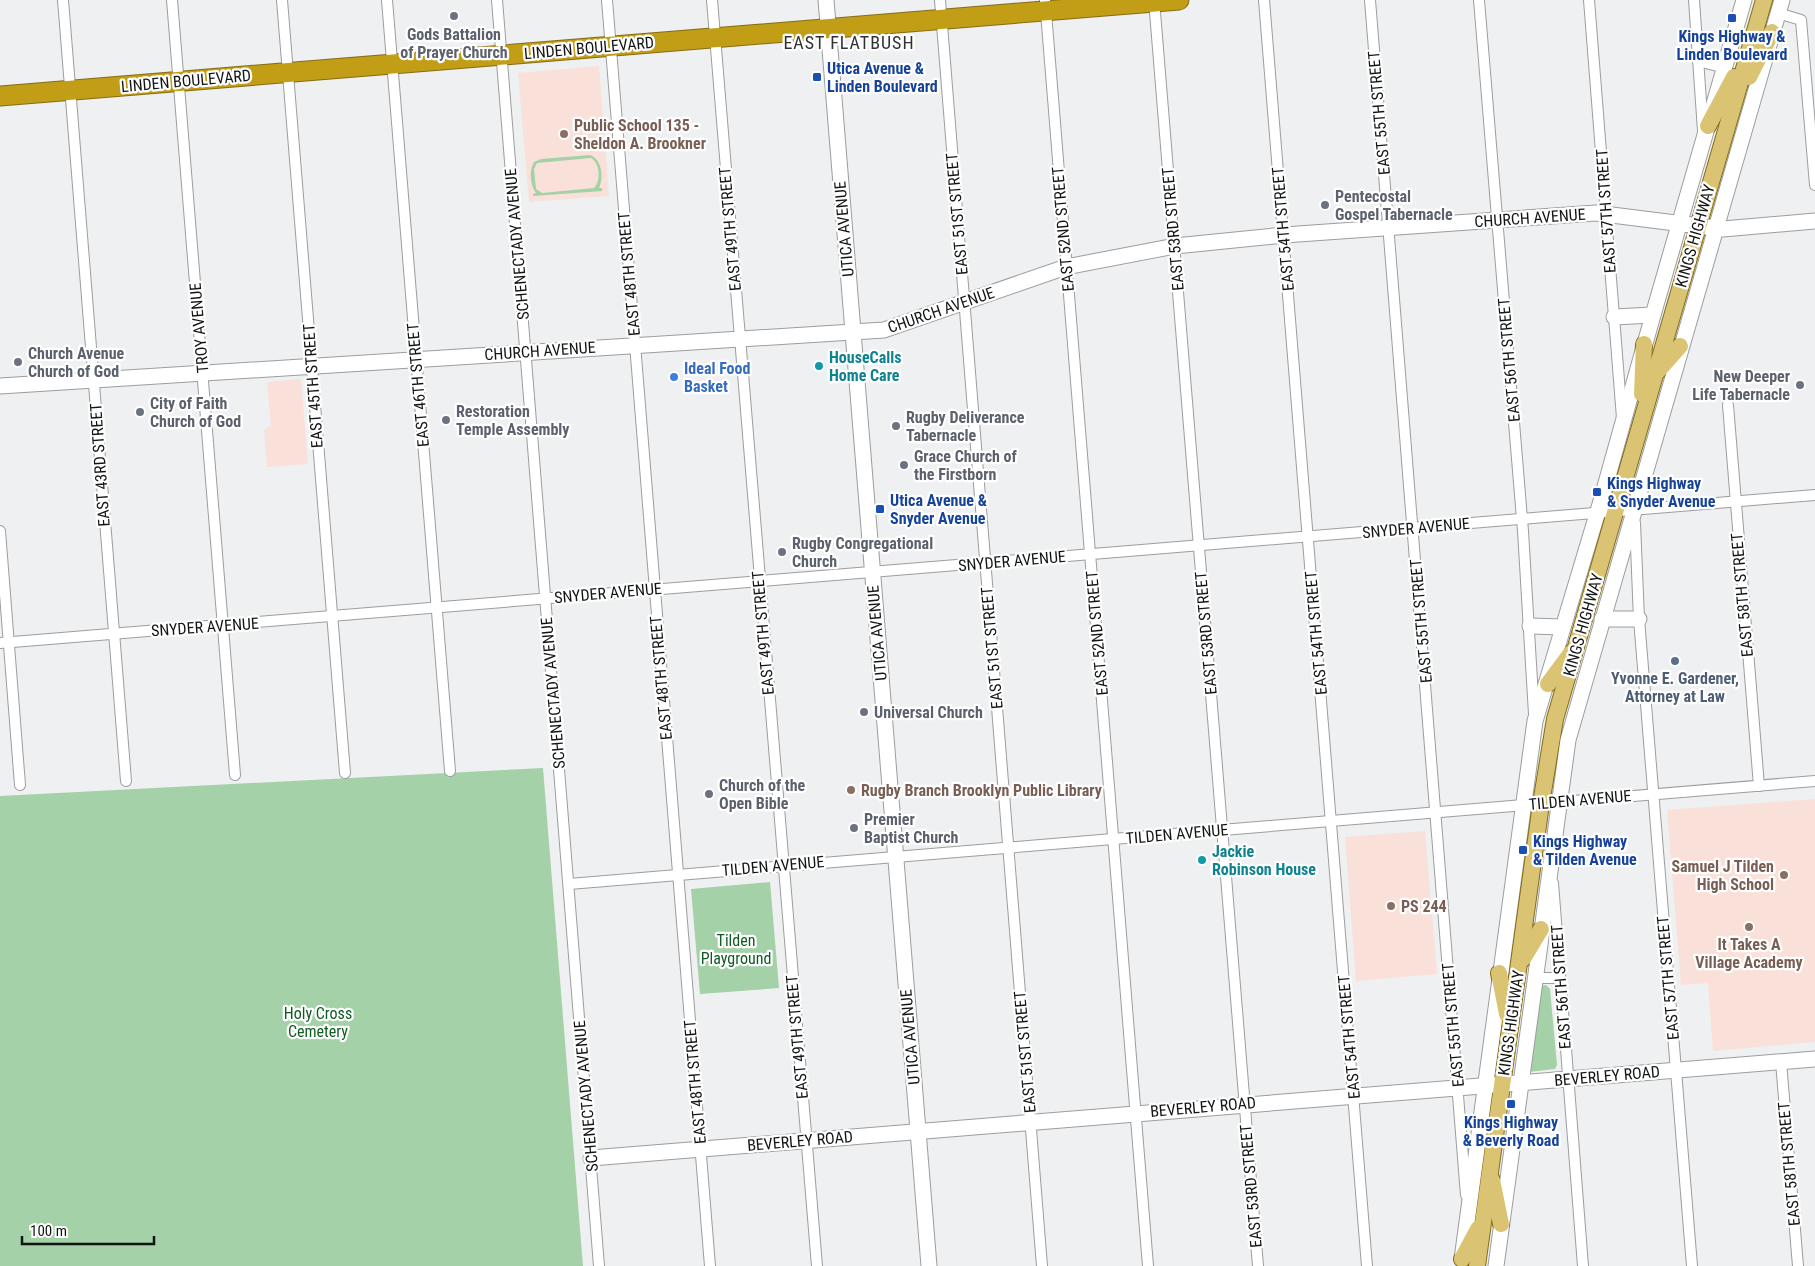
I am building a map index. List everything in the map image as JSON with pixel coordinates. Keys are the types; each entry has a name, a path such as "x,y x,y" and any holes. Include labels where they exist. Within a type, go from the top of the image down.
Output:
{"highway":[{"name":"LINDEN BOULEVARD","path":"0,96 941,20 1045,6 1179,0"}],"main road":[{"name":"KINGS HIGHWAY","path":"1477,1266 1541,804 1555,719 1764,0"},
{"path":"1732,110 1772,32"},
{"path":"1706,133 1751,44"},
{"path":"1641,421 1644,344"},
{"path":"1654,375 1680,346"},
{"path":"1548,684 1576,646"},
{"path":"1519,965 1541,929"},
{"path":"1500,973 1510,1028"},
{"path":"1490,1169 1501,1224"},
{"path":"1461,1262 1482,1221"}],"street":[{"name":"EAST 43RD STREET","path":"62,0 126,781"},
{"name":"TROY AVENUE","path":"172,0 235,775"},
{"name":"EAST 45TH STREET","path":"282,0 345,773"},
{"name":"EAST 46TH STREET","path":"387,0 450,770"},
{"name":"SCHENECTADY AVENUE","path":"497,0 599,1266"},
{"name":"EAST 48TH STREET","path":"607,0 710,1266"},
{"name":"EAST 49TH STREET","path":"712,0 805,1141 817,1266"},
{"name":"UTICA AVENUE","path":"826,0 929,1266"},
{"name":"EAST 51ST STREET","path":"940,0 1042,1266"},
{"name":"EAST 54TH STREET","path":"1264,0 1367,1266"},
{"name":"EAST 55TH STREET","path":"1370,0 1467,1213"},
{"name":"EAST 56TH STREET","path":"1479,0 1522,519 1535,721"},
{"name":"EAST 57TH STREET","path":"1589,0 1623,422"},
{"path":"1694,0 1706,133"},
{"name":"KINGS HIGHWAY","path":"1461,1262 1535,721 1548,684 1562,627 1597,513 1652,315 1744,0"},
{"name":"EAST 53RD STREET","path":"1154,1 1258,1266"},
{"name":"EAST 52ND STREET","path":"1045,6 1148,1266"},
{"path":"1780,7 1801,20 1815,185"},
{"name":"KINGS HIGHWAY","path":"1496,1266 1568,740 1680,346 1780,7"},
{"path":"1698,61 1725,68"},
{"name":"CHURCH AVENUE","path":"0,386 884,330 1066,267 1174,246 1284,236 1596,213 1716,228 1815,222"},
{"path":"1614,317 1652,315"},
{"name":"EAST 58TH STREET","path":"1728,405 1734,502 1759,786"},
{"name":"SNYDER AVENUE","path":"4,642 332,617 1815,495"},
{"name":"EAST 57TH STREET","path":"1634,510 1639,619 1692,1266"},
{"path":"0,532 4,642 20,786"},
{"path":"1602,619 1639,619"},
{"path":"1530,626 1562,627"},
{"name":"TILDEN AVENUE","path":"568,884 1815,782"},
{"name":"EAST 56TH STREET","path":"1551,857 1582,1266"},
{"path":"1535,978 1560,978"},
{"name":"BEVERLEY ROAD","path":"591,1158 1815,1059"},
{"name":"EAST 58TH STREET","path":"1781,1062 1798,1266"}],"shaded area":[{"name":"Public School 135 - Sheldon A. Brookner","path":"599,66 609,196 529,202 518,73"},
{"path":"301,379 308,464 267,467 264,430 271,426 267,382"},
{"path":"1815,799 1815,1042 1713,1051 1708,983 1681,985 1667,810"},
{"name":"PS 244","path":"1425,831 1437,974 1356,981 1345,837"}],"green space":[{"path":"590,155 594,157 601,169 601,184 599,188 602,188 602,191 533,196 536,193 531,182 531,169 534,162 541,159","holes":["591,158 598,168 598,181 594,188 542,193 536,189 534,169 537,163"]},
{"name":"Holy Cross Cemetery","path":"543,768 583,1266 0,1266 0,796"},
{"name":"Tilden Playground","path":"770,882 779,988 700,994 691,889"},
{"path":"1546,985 1550,989 1557,1065 1555,1069 1529,1072 1540,986"}],"place":[{"name":"Gods Battalion of Prayer Church","path":"454,16"},
{"name":"Kings Highway & Linden Boulevard","path":"1732,18"},
{"name":"Utica Avenue & Linden Boulevard","path":"817,77"},
{"name":"Public School 135 - Sheldon A. Brookner","path":"564,134"},
{"name":"Pentecostal Gospel Tabernacle","path":"1325,205"},
{"name":"Church Avenue Church of God","path":"18,362"},
{"name":"HouseCalls Home Care","path":"819,366"},
{"name":"Ideal Food Basket","path":"674,377"},
{"name":"New Deeper Life Tabernacle","path":"1800,385"},
{"name":"City of Faith Church of God","path":"140,412"},
{"name":"Restoration Temple Assembly","path":"446,420"},
{"name":"Rugby Deliverance Tabernacle","path":"896,426"},
{"name":"Grace Church of the Firstborn","path":"904,465"},
{"name":"Kings Highway & Snyder Avenue","path":"1597,492"},
{"name":"Utica Avenue & Snyder Avenue","path":"880,509"},
{"name":"Rugby Congregational Church","path":"782,552"},
{"name":"Yvonne E. Gardener, Attorney at Law","path":"1675,661"},
{"name":"Universal Church","path":"864,712"},
{"name":"Rugby Branch Brooklyn Public Library","path":"851,790"},
{"name":"Church of the Open Bible","path":"709,794"},
{"name":"Premier Baptist Church","path":"854,828"},
{"name":"Kings Highway & Tilden Avenue","path":"1523,850"},
{"name":"Jackie Robinson House","path":"1202,860"},
{"name":"Samuel J Tilden High School","path":"1784,875"},
{"name":"PS 244","path":"1391,906"},
{"name":"It Takes A Village Academy","path":"1749,927"},
{"name":"Kings Highway & Beverly Road","path":"1511,1104"}],"district":[{"name":"EAST FLATBUSH","path":"849,42"}]}
